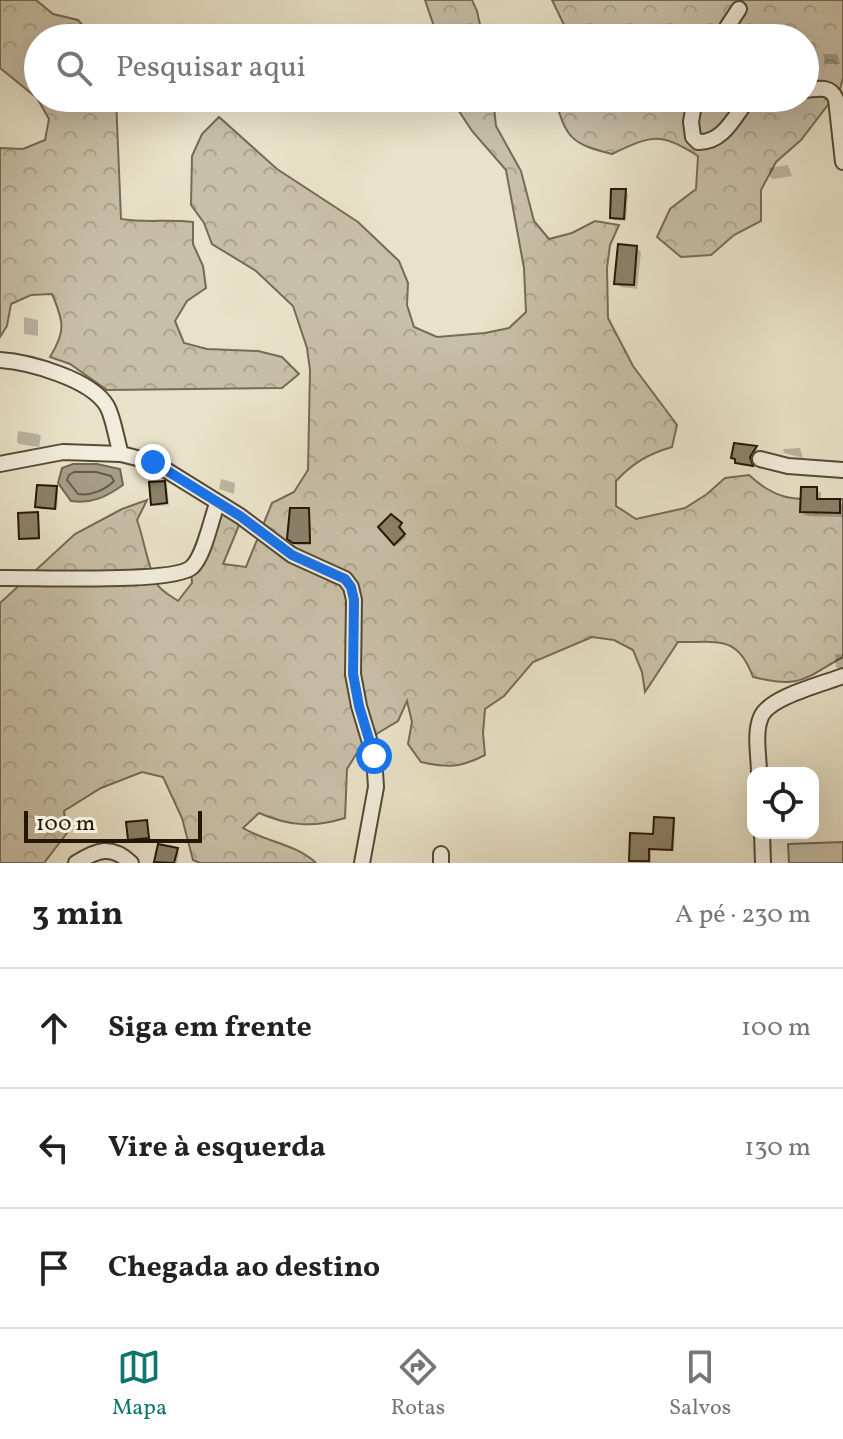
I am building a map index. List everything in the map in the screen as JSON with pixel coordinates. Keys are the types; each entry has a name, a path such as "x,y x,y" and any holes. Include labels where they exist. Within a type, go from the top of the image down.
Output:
{"street":[{"path":"729,24 739,9"},
{"path":"819,89 833,92 836,99 843,162"},
{"path":"693,112 693,137 698,142 707,143 716,139 738,112"},
{"path":"0,360 72,378 91,388 107,406 121,454"},
{"path":"0,464 63,452 121,454 153,462 240,516 292,555 345,579 354,600 353,674 374,756 376,787 362,863"},
{"path":"760,459 788,466 843,470"},
{"path":"0,578 132,578 186,572 195,565 217,504"},
{"path":"759,767 758,728 766,708 781,699 843,676"},
{"path":"762,839 763,863"},
{"path":"76,863 97,850 108,849 125,856 131,863"}],"green space":[{"path":"0,0 36,0 53,14 78,20 82,24 24,24 24,87 0,68"},
{"path":"425,0 472,0 480,24 433,24"},
{"path":"552,0 843,0 843,78 840,89 801,140 776,162 761,190 761,221 734,235 711,255 681,257 657,237 670,209 696,189 698,156 674,143 656,139 612,154 588,147 567,131 559,112 819,112 819,24 564,24"},
{"path":"45,112 117,112 121,219 193,222 193,244 203,266 206,288 187,301 175,321 184,343 207,349 258,351 282,357 299,374 282,388 107,390 70,364 50,357 62,326 52,294 31,295 11,304 7,326 0,337 0,148 23,149 45,140 49,119"},
{"path":"460,112 494,112 496,126 521,171 534,221 549,239 572,233 595,221 619,225 610,245 607,268 608,318 633,366 677,425 672,447 641,460 616,481 616,506 636,519 685,508 725,478 749,475 782,496 843,499 843,657 801,680 782,682 753,677 747,663 733,647 715,642 678,642 645,692 642,672 633,650 614,640 592,637 533,662 504,696 485,709 485,755 454,766 421,762 408,744 412,722 407,701 398,721 360,748 347,769 345,818 301,824 259,813 243,828 299,851 316,863 200,863 193,860 182,818 163,777 142,772 101,788 64,811 67,833 44,863 0,863 0,603 75,534 122,509 147,500 137,520 151,570 159,587 178,601 192,583 196,547 231,502 240,523 223,564 246,567 272,503 294,492 308,470 310,370 307,348 293,306 256,271 212,244 204,223 191,205 192,156 202,134 219,117 277,169 358,222 399,261 408,283 407,305 414,327 437,337 509,328 526,312 524,268 506,170"},
{"path":"843,842 843,863 789,863 788,844"}],"water":[{"path":"73,464 97,464 120,469 123,485 98,499 71,501 58,483 62,468"}],"building":[{"path":"611,189 626,189 624,219 610,218"},
{"path":"618,244 637,246 634,285 614,284"},
{"path":"734,443 757,446 750,457 753,466 735,463 735,459 731,458"},
{"path":"165,481 167,503 151,505 149,482"},
{"path":"37,485 57,486 55,509 35,507"},
{"path":"801,487 817,487 817,499 840,499 840,513 800,512"},
{"path":"290,508 309,508 310,543 293,543 287,539"},
{"path":"38,512 39,538 19,539 18,513"},
{"path":"391,514 402,523 399,527 405,534 394,545 378,527"},
{"path":"654,817 674,818 672,850 649,849 649,861 629,861 630,833 653,834"},
{"path":"147,820 149,838 128,840 126,822"},
{"path":"158,844 178,848 174,863 154,862"}],"route":[{"path":"153,462 240,516 292,555 345,579 354,600 353,674 374,756"}]}
